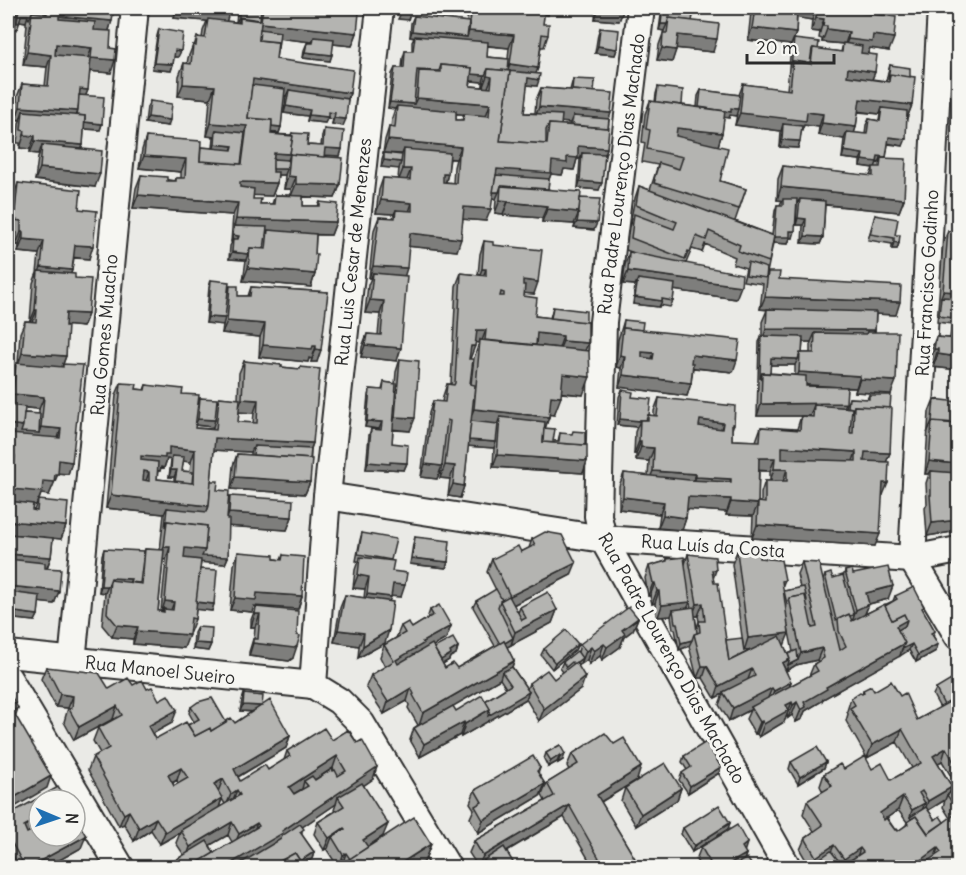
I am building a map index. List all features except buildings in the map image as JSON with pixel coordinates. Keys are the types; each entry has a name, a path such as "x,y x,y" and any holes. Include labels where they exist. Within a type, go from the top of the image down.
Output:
{"street":[{"name":"Rua Gomes Muacho","path":"72,662 135,8"},
{"name":"Rua Luis Cesar de Menenzes","path":"313,686 327,496 380,8"},
{"name":"Rua Padre Lourenço Dias Machado","path":"641,8 603,322 598,516 603,538 788,867"},
{"name":"Rua Francisco Godinho","path":"912,559 941,8"},
{"name":"Rua Luís da Costa","path":"327,496 603,538 912,559 958,550"},
{"path":"912,559 958,636"},
{"name":"Rua Manoel Sueiro","path":"8,654 313,686"},
{"path":"8,678 121,867"},
{"path":"313,686 339,701 361,723 448,867"}]}
